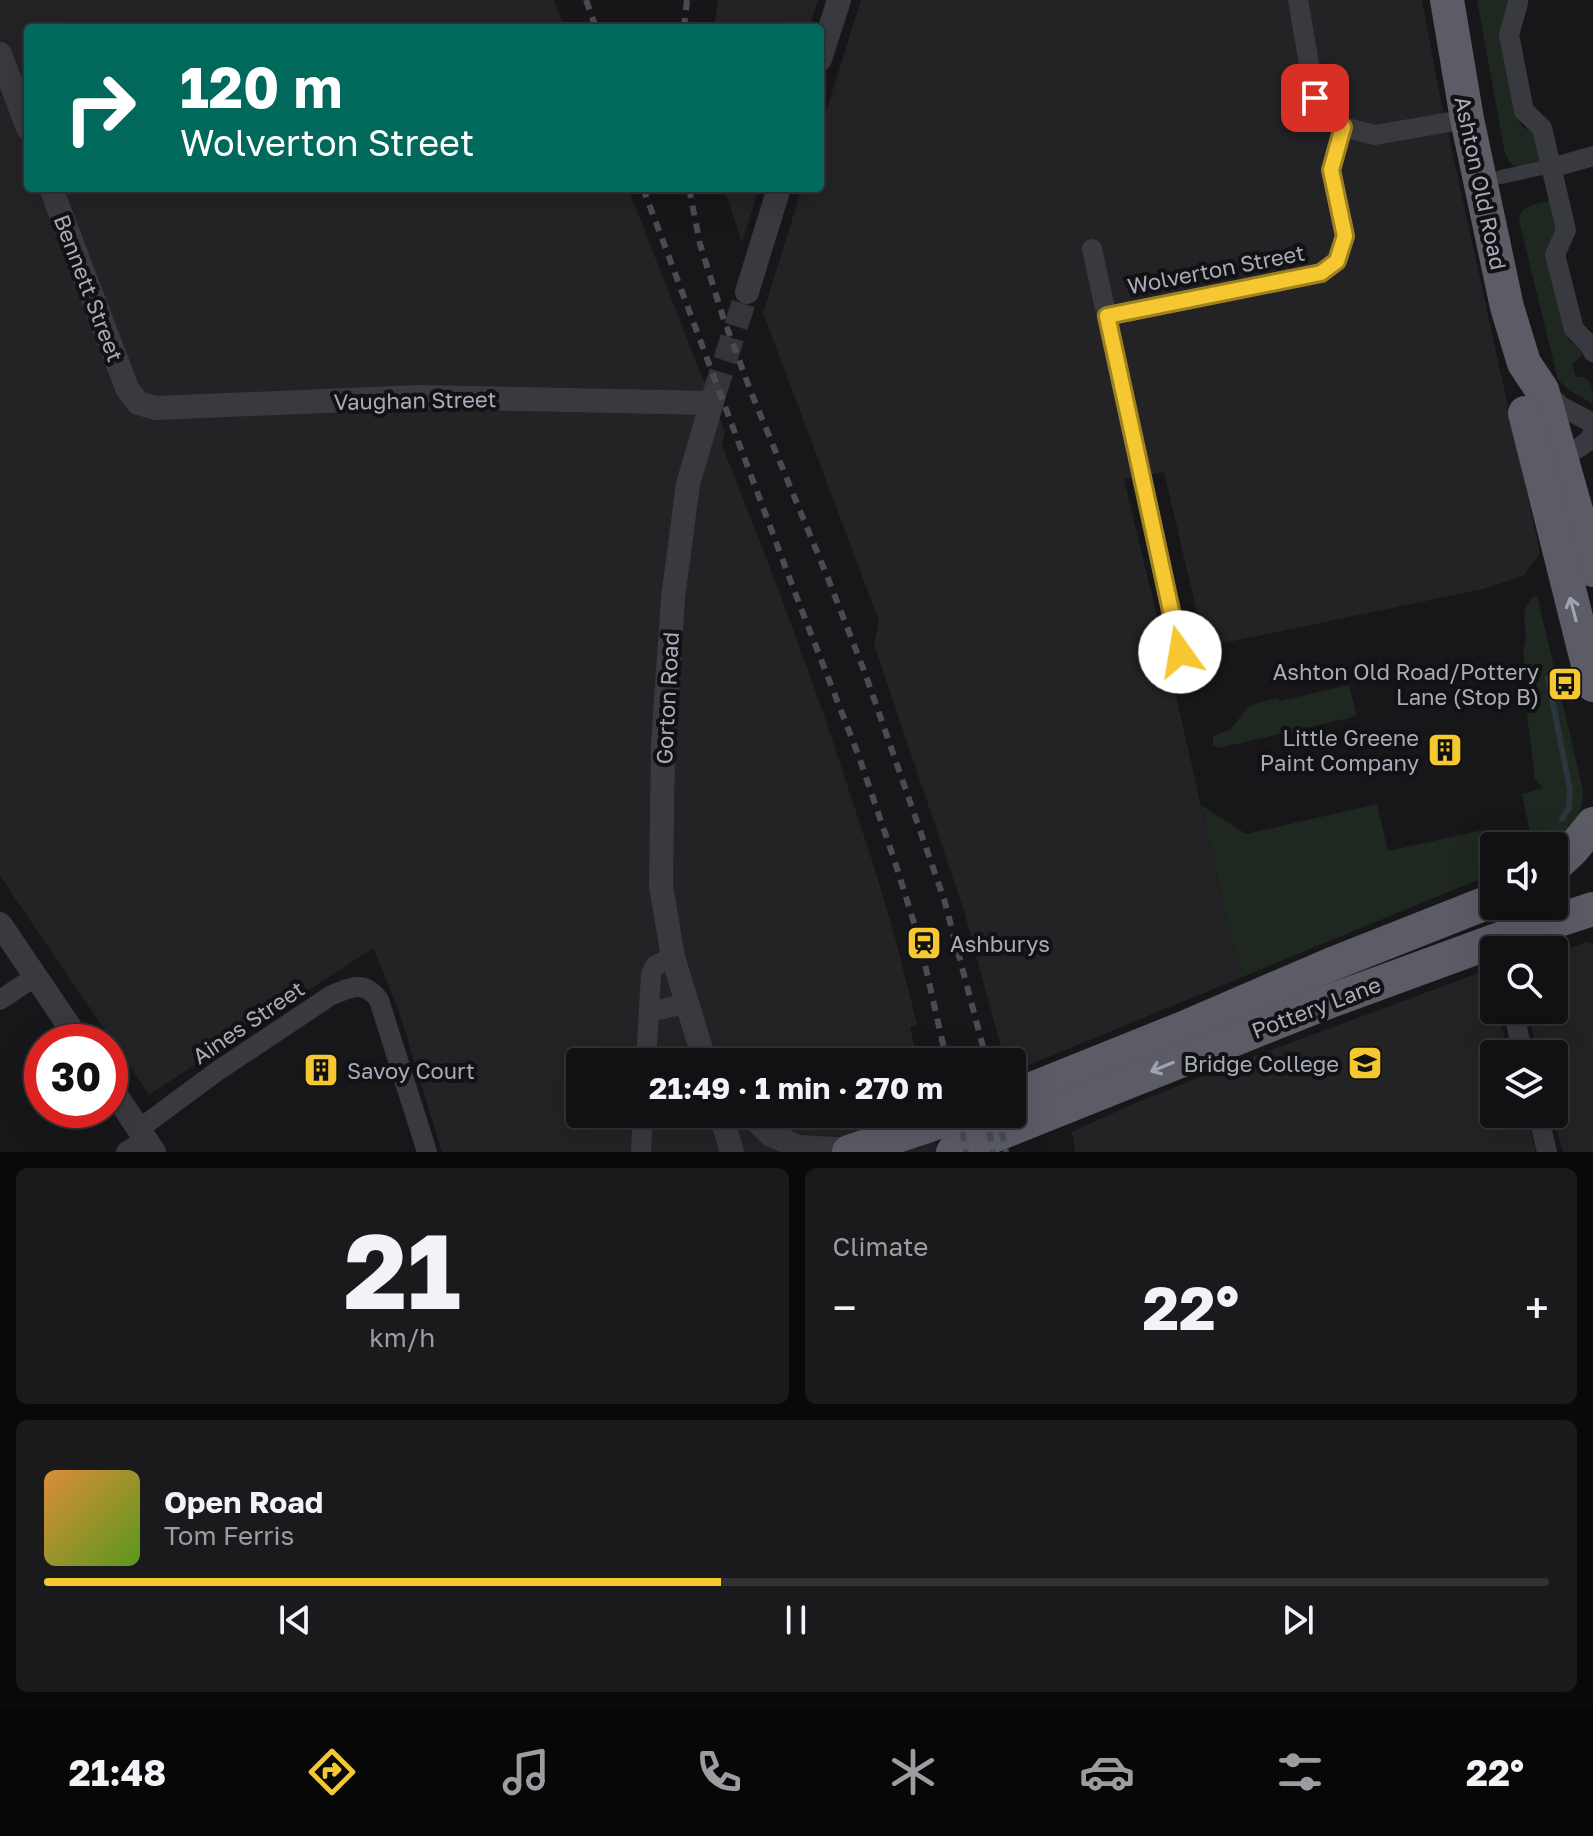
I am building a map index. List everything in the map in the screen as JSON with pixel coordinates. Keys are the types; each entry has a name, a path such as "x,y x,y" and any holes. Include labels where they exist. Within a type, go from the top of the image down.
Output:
{"highway":[{"name":"Ashton Old Road","path":"1447,0 1467,119 1507,307 1562,459 1593,570"},
{"name":"Ashton Old Road","path":"1533,376 1520,393 1593,685"},
{"path":"1568,854 1593,824"},
{"path":"1568,874 1593,866"},
{"path":"1568,897 1593,885"},
{"name":"Pottery Lane","path":"1026,1091 1480,906"},
{"name":"Pottery Lane","path":"1568,909 1593,909"},
{"path":"1181,1029 1511,920"},
{"name":"Pottery Lane","path":"953,1152 1325,1003 1518,920"},
{"path":"1566,920 1593,927"},
{"path":"851,1151 921,1128"}],"street":[{"path":"824,47 839,0"},
{"path":"1298,0 1315,98 1333,121 1343,127 1375,135 1467,119"},
{"path":"1518,0 1509,35 1524,111 1542,128 1566,230 1555,255 1574,329 1593,352"},
{"path":"0,54 24,117"},
{"name":"Wolverton Street","path":"1107,316 1321,273 1337,261 1345,236 1331,170 1343,127"},
{"path":"1501,177 1593,156"},
{"name":"Bennett Street","path":"53,192 127,388"},
{"path":"747,292 778,192"},
{"name":"Wolverton Street","path":"1092,249 1180,652"},
{"path":"1533,376 1562,407 1593,423"},
{"name":"Vaughan Street","path":"127,388 138,403 156,408 419,397 713,399"},
{"name":"Gorton Road","path":"701,1048 673,957 661,886 663,744 673,598 688,484 713,399"},
{"path":"1562,459 1587,442 1593,434"},
{"path":"0,924 68,1024"},
{"path":"647,1048 651,974 655,966 673,957"},
{"path":"0,1000 36,976"},
{"name":"Aines Street","path":"141,1143 216,1072 330,996 360,986 376,995 384,1011 427,1152"},
{"path":"650,1012 688,1003"},
{"name":"Gorton Road","path":"688,1003 711,1048"},
{"path":"128,1119 141,1143"},
{"path":"641,1152 642,1128"},
{"path":"725,1128 732,1152"},
{"path":"755,1128 764,1152"},
{"path":"764,1128 771,1135 799,1147 851,1151"},
{"path":"1541,1128 1547,1152"}],"shaded area":[{"path":"0,0 554,0 563,24 24,24 24,192 630,192 704,382 706,379 725,432 722,445 822,709 872,860 917,1024 910,1027 915,1048 566,1048 566,1128 932,1128 937,1152 442,1152 398,1008 373,948 149,1095 128,1064 128,1024 101,1024 0,876"},
{"path":"718,0 818,0 810,24 715,24"},
{"path":"861,0 1422,0 1540,553 1523,576 1483,589 1205,647 1164,472 1124,479 1240,978 1026,1066 1026,1048 1001,1048 964,911 874,644 879,621 763,313 801,192 824,192 824,117"},
{"path":"1477,0 1511,0 1501,31 1518,120 1522,127 1534,132 1541,163 1517,167 1505,154"},
{"path":"725,192 758,192 742,243"},
{"path":"1549,201 1556,230 1548,256 1568,339 1582,352 1582,356 1572,364 1576,377 1586,378 1591,384 1593,404 1558,380 1519,220 1526,208"},
{"path":"1537,595 1583,790 1578,814 1566,832 1530,832 1522,794 1543,788 1535,779 1527,714 1530,709 1523,650 1526,636 1524,614"},
{"path":"1349,685 1357,716 1219,748 1213,745 1213,736 1231,729 1246,709 1255,703 1277,698 1280,701"},
{"path":"1377,804 1388,851 1483,830 1480,832 1480,880 1240,978 1201,805 1246,834"},
{"path":"1587,942 1593,944 1593,1152 1563,1152 1557,1128 1568,1128 1568,1040 1534,1040 1530,1024 1568,1024 1568,949"},
{"name":"Bridge College","path":"1480,972 1480,1024 1500,1024 1506,1040 1480,1040 1480,1128 1530,1128 1536,1152 1075,1152 1072,1132 1212,1072"}],"waterway":[{"path":"1548,678 1570,790 1569,808 1562,819"}],"tunnel":[{"path":"714,395 747,292"}],"railway":[{"path":"586,0 595,24"},
{"path":"684,24 687,0"},
{"path":"645,192 858,754 920,942 944,1048"},
{"path":"690,192 700,244 723,317 865,673 944,899 983,1048"},
{"path":"962,1128 966,1152"},
{"path":"989,1128 993,1152"},
{"path":"1001,1128 1006,1152"}],"place":[{"name":"Ashton Old Road/Pottery Lane (Stop B)","path":"1565,684"},
{"name":"Little Greene Paint Company","path":"1445,750"},
{"name":"Ashburys","path":"924,943"},
{"name":"Bridge College","path":"1365,1063"},
{"name":"Savoy Court","path":"321,1070"}],"route":[{"path":"1180,652 1107,316 1321,273 1337,261 1345,236 1331,170 1343,127 1333,121 1315,98"}]}
